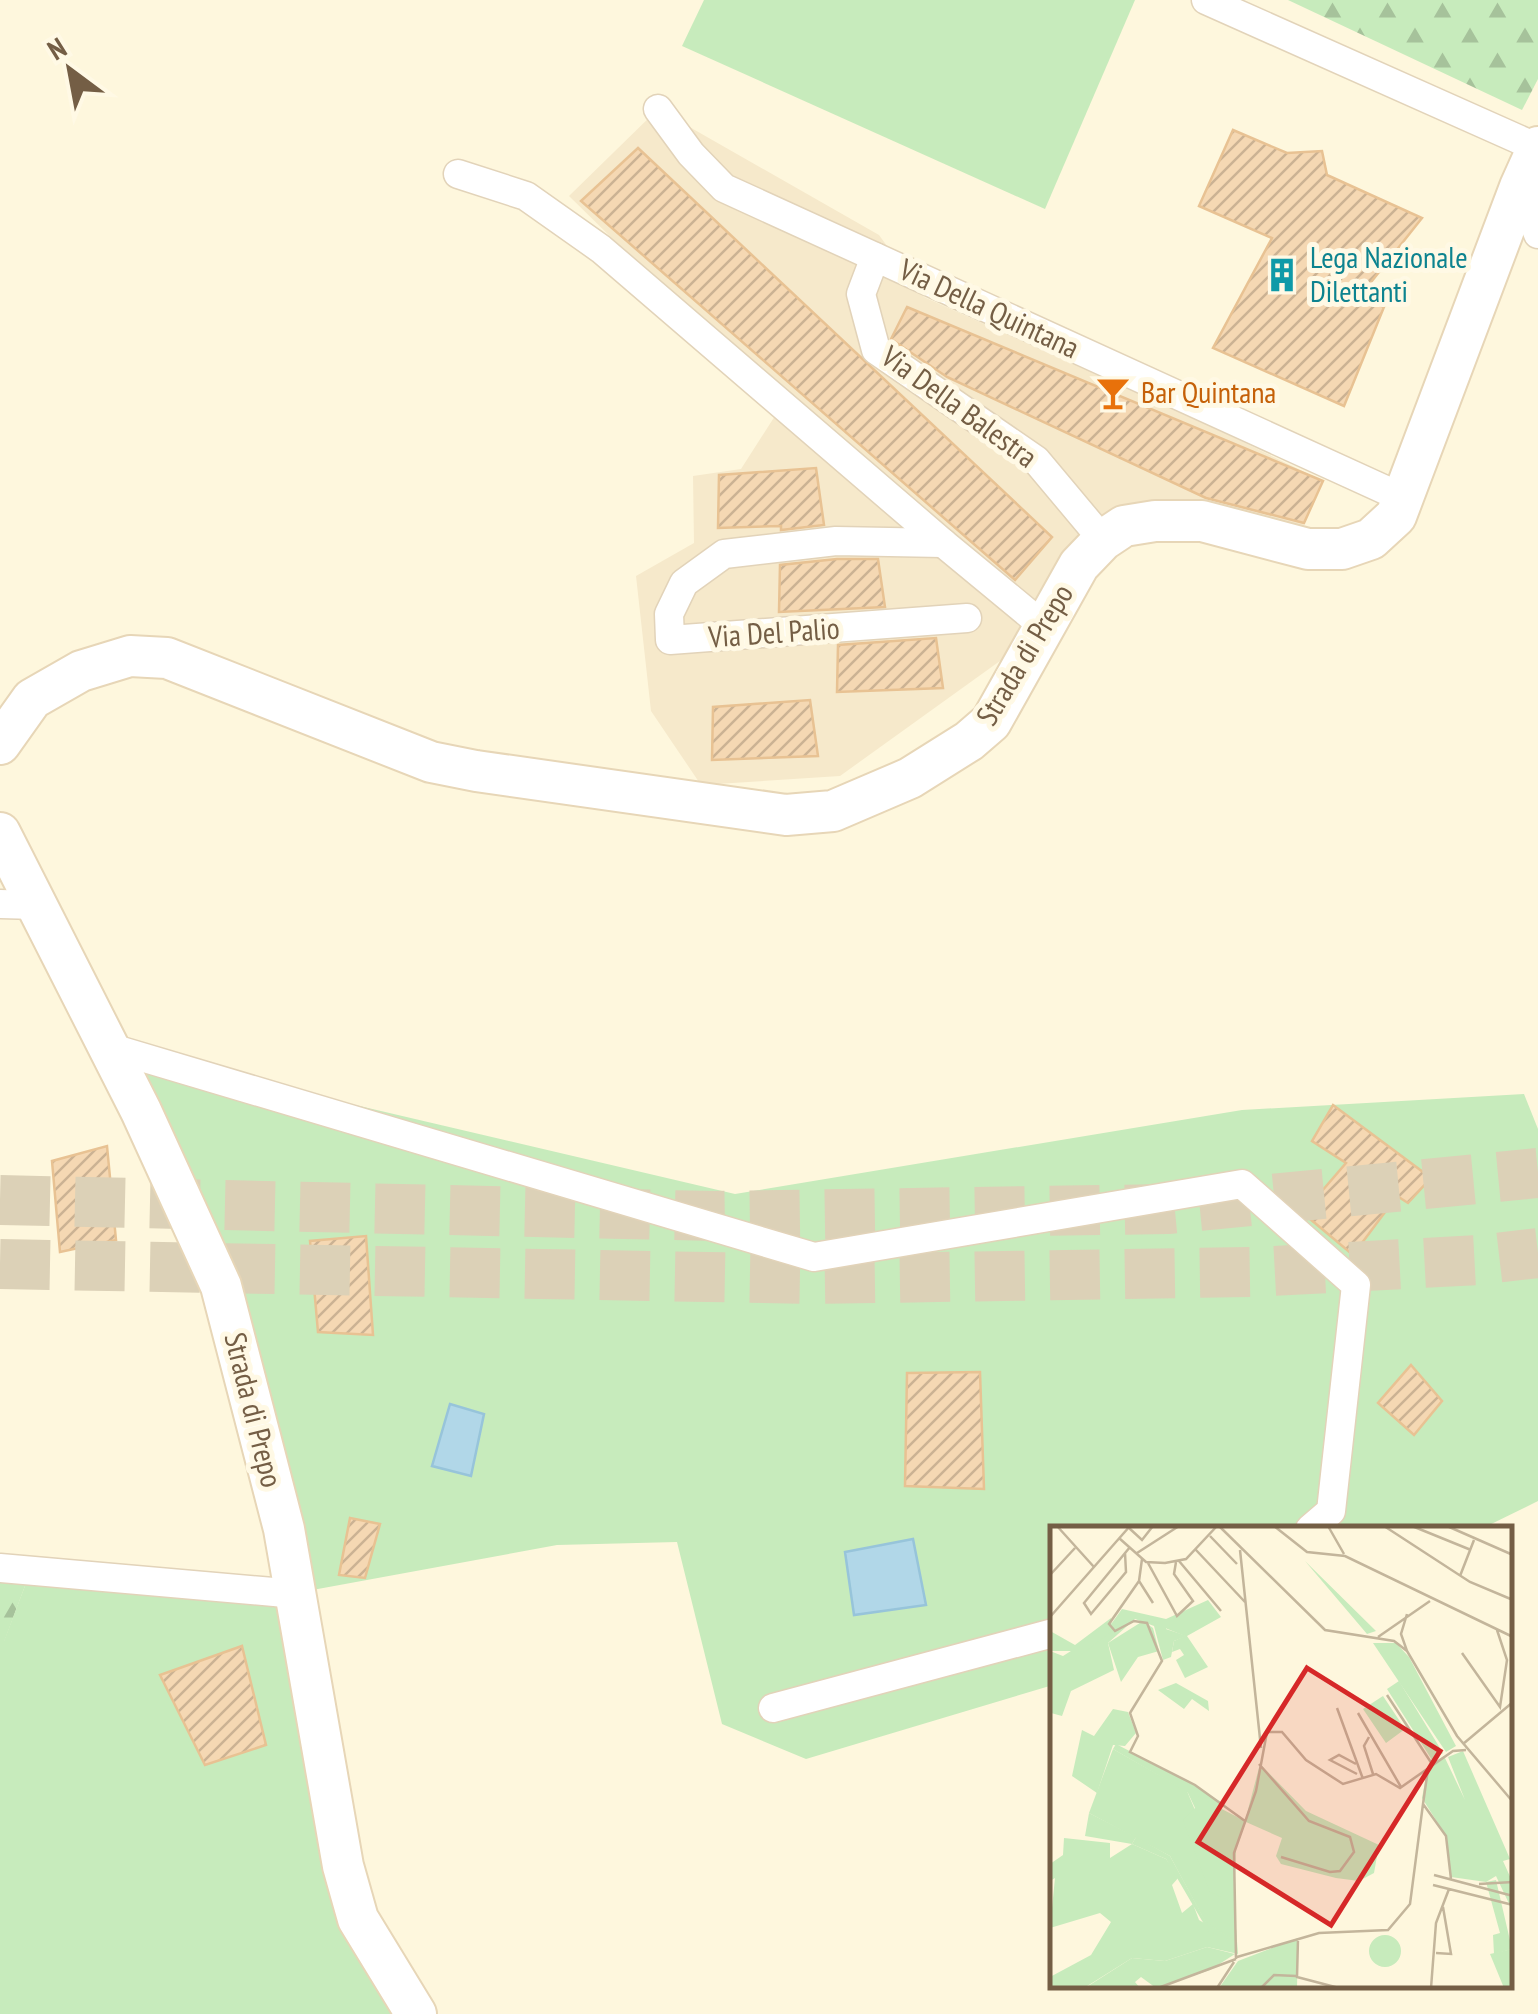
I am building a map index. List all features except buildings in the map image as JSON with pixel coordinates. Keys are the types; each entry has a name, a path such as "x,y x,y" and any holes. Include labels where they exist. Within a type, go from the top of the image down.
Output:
{"street":[{"path":"1102,540 1124,526 1155,521 1202,521 1308,549 1342,549 1371,539 1396,516 1538,148 1206,0"},
{"name":"Via Della Quintana","path":"658,109 724,188 1403,498"},
{"path":"458,174 526,196 601,250 1046,628"},
{"path":"1520,187 1538,234"},
{"name":"Via Della Balestra","path":"875,257 861,294 876,350 1036,460 1102,540"},
{"name":"Strada di Prepo","path":"0,744 32,699 81,670 130,656 167,658 431,762 786,815 833,811 910,778 992,722 1080,565 1102,540"},
{"name":"Via Del Palio","path":"943,543 836,541 724,554 684,582 669,614 670,640 967,618"},
{"name":"Strada di Prepo","path":"0,834 18,904 108,1047 221,1286 284,1529 342,1866 358,1919 416,2014"},
{"path":"108,1047 814,1258 1242,1184 1356,1286 1331,1511 1314,1526"},
{"path":"0,1568 296,1594"},
{"path":"773,1708 1050,1634"}],"shaded area":[{"path":"658,109 879,235 924,297 1323,481 1303,526 1124,526 1046,628 840,776 701,785 651,711 636,576 694,543 693,476 741,469 782,405 569,196"}],"green space":[{"path":"704,0 1135,0 1045,209 682,46"},
{"path":"1288,0 1538,0 1538,79 1522,110"},
{"path":"108,1047 735,1194 1242,1110 1524,1094 1538,1129 1538,1501 1487,1526 1050,1526 1050,1686 806,1759 722,1724 677,1542 557,1545 296,1593 343,1866 416,2014 0,2014 0,1641 4,1641 31,1570 295,1593 221,1286"},
{"path":"0,1568 31,1570 4,1642 0,1641"}],"water":[{"path":"450,1404 484,1414 471,1476 432,1466"},
{"path":"913,1539 926,1605 854,1615 845,1552"}],"tunnel":[{"path":"0,1200 714,1216 1168,1209 1538,1173"},
{"path":"0,1264 814,1279 1254,1272 1538,1253"}],"place":[{"name":"Lega Nazionale Dilettanti","path":"1282,275"},
{"name":"Bar Quintana","path":"1113,393"}]}
